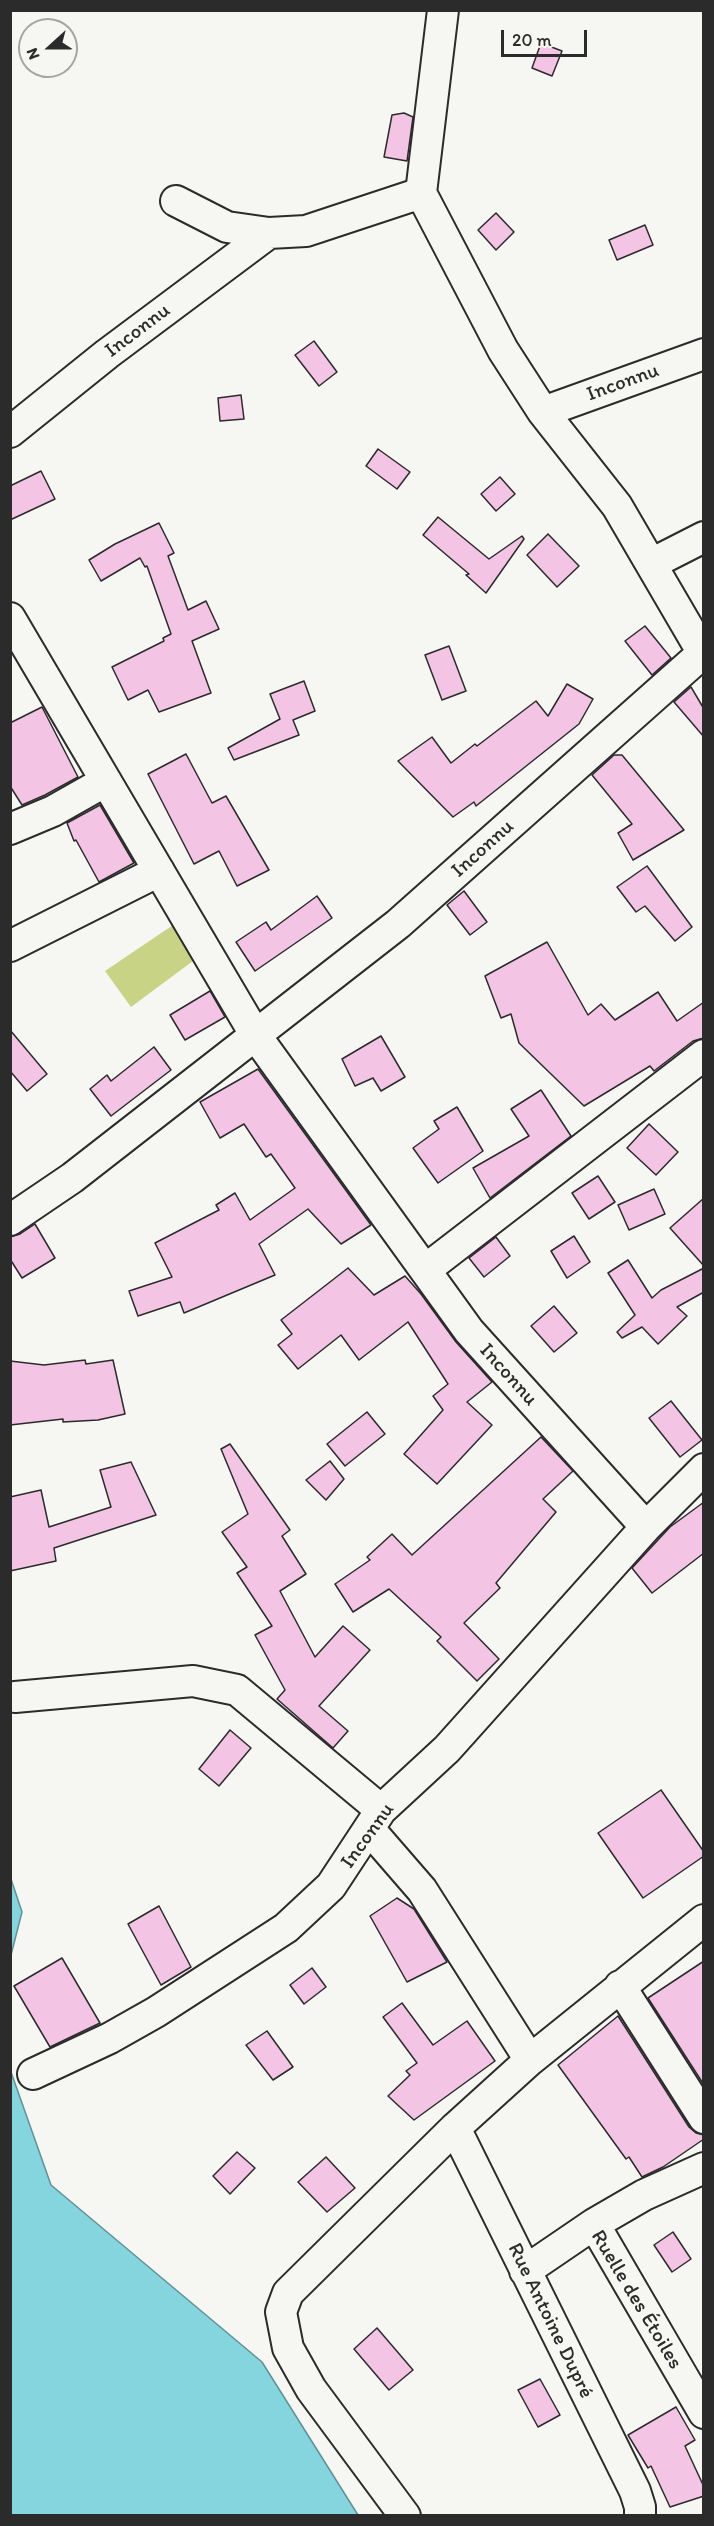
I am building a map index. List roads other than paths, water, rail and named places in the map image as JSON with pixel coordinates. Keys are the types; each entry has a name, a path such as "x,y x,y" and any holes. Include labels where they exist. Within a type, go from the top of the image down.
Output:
{"street":[{"path":"176,201 227,227 269,233 306,231 421,193 443,10"},
{"name":"Inconnu","path":"10,1220 72,1178 398,924 703,653 617,506 543,412 503,351 421,193"},
{"name":"Inconnu","path":"10,432 107,354 269,233"},
{"name":"Inconnu","path":"543,412 704,354"},
{"path":"651,564 704,537"},
{"name":"Inconnu","path":"10,618 256,1036 469,1331 646,1527"},
{"path":"10,829 53,811 106,781"},
{"path":"10,946 159,871"},
{"path":"425,1270 704,1055"},
{"name":"Inconnu","path":"33,2074 110,2038 156,2012 286,1928 331,1886 376,1820 447,1749 646,1527 704,1469"},
{"path":"15,1697 193,1681 237,1690 376,1820 530,2060"},
{"path":"405,2516 311,2389 288,2348 281,2312 288,2293 455,2128 530,2060 704,1920"},
{"path":"620,1986 704,2118"},
{"name":"Rue Antoine Dupré","path":"455,2128 635,2491 640,2516"},
{"path":"594,2224 644,2194 704,2168"},
{"name":"Ruelle des Étoiles","path":"525,2271 594,2224 704,2413"}],"water":[{"path":"11,1879 22,1912 11,1955"},
{"path":"11,2072 51,2185 262,2362 358,2515 11,2515"}]}
